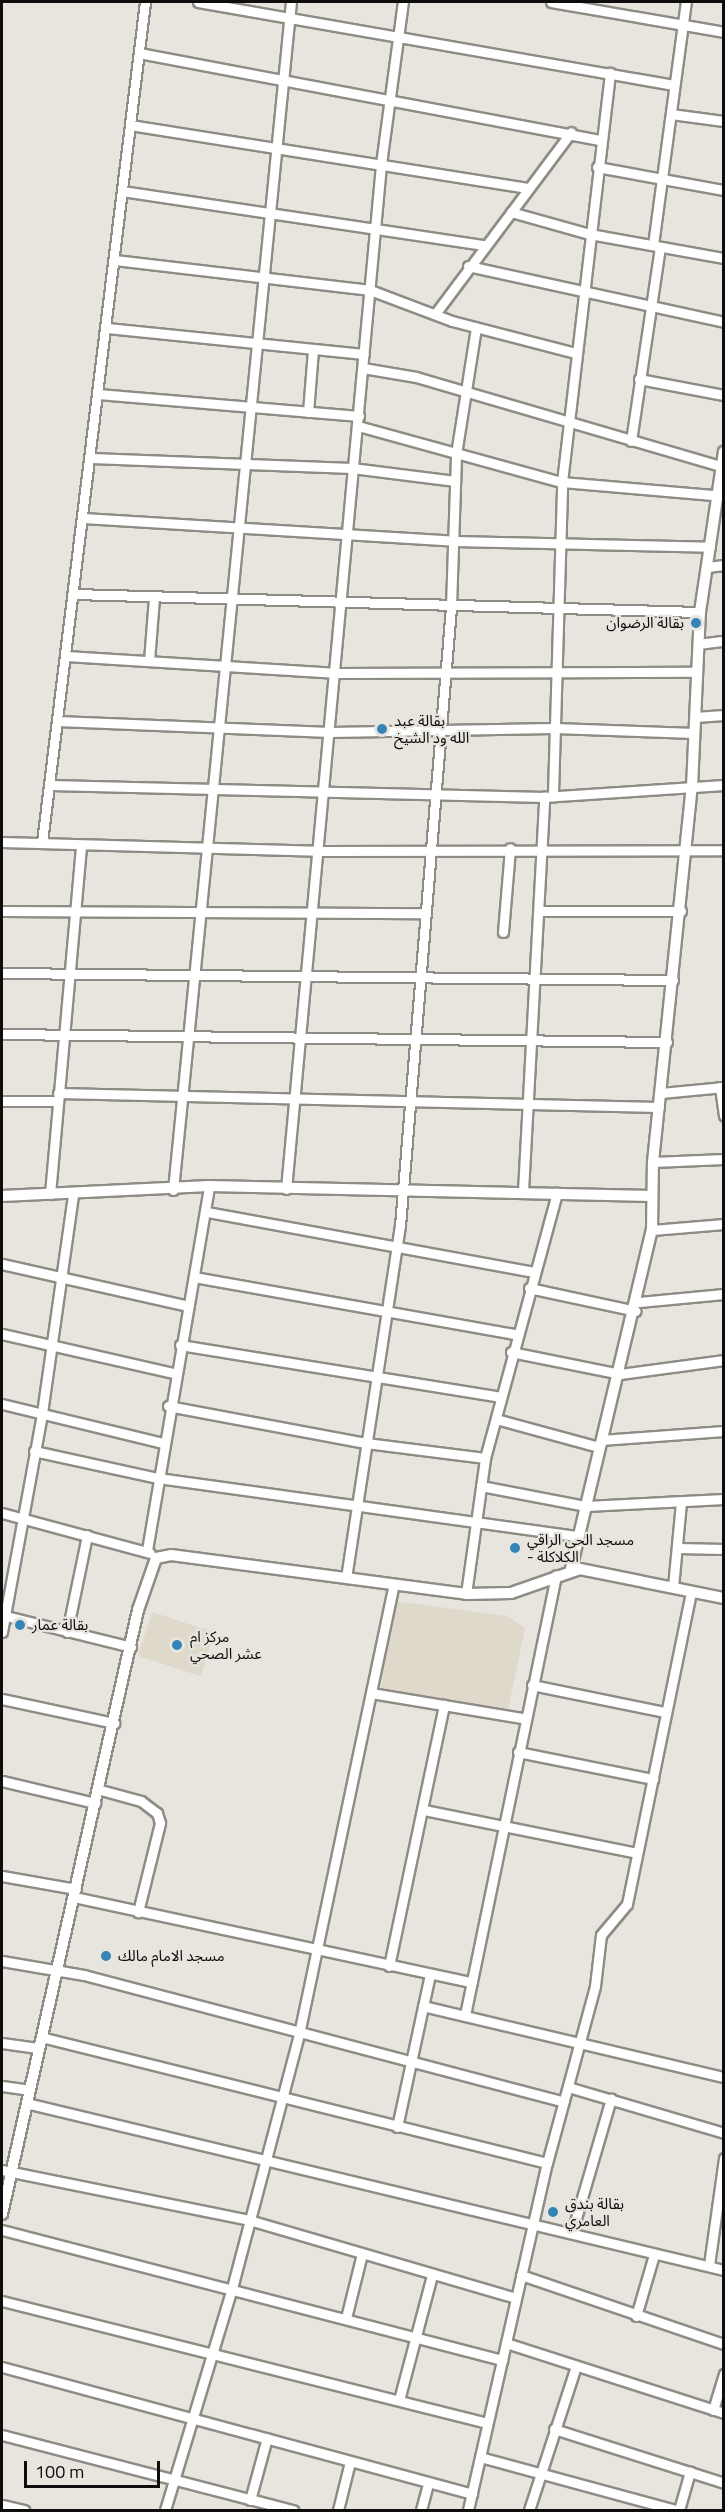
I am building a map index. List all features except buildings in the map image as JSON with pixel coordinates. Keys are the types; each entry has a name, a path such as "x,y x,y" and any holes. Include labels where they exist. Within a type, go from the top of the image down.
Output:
{"street":[{"path":"42,842 107,328 145,2"},
{"path":"198,2 289,16 674,86"},
{"path":"173,1190 196,974 215,728 267,212 291,2"},
{"path":"286,1189 301,1040 304,977 344,605 346,533 377,229 381,164 403,2"},
{"path":"551,2 683,27 723,32"},
{"path":"631,441 650,310 661,178 686,2"},
{"path":"139,53 282,82 390,98 571,132 601,140"},
{"path":"523,1191 526,1101 553,728 552,674 562,482 597,167 610,73"},
{"path":"671,114 723,121"},
{"path":"130,125 526,188"},
{"path":"435,314 468,266 512,212 526,188 571,132"},
{"path":"597,167 723,190"},
{"path":"122,191 484,245"},
{"path":"512,212 590,234 723,258"},
{"path":"115,260 370,290 476,328 576,352"},
{"path":"468,266 650,310 723,322"},
{"path":"107,328 364,354"},
{"path":"346,1578 375,1377 398,1244 419,974 433,849 451,607 456,454 464,392 476,328"},
{"path":"308,412 313,350"},
{"path":"363,368 464,392 721,466"},
{"path":"639,379 723,395"},
{"path":"98,394 359,416"},
{"path":"358,426 562,482 720,496"},
{"path":"571,1569 600,1444 638,1306 652,1230 653,1162 687,853 700,612 720,496 723,452"},
{"path":"91,458 242,466 352,468 455,481"},
{"path":"83,518 454,541 710,547"},
{"path":"707,567 723,565"},
{"path":"74,594 344,605 700,612"},
{"path":"149,661 154,598"},
{"path":"698,644 723,641"},
{"path":"66,657 223,664 337,674 697,672"},
{"path":"695,717 723,715"},
{"path":"57,721 330,732 553,728 694,733"},
{"path":"50,785 210,786 324,793 436,795 548,795 723,785"},
{"path":"2,842 204,849 543,848 687,853 723,850"},
{"path":"50,1194 73,911 81,845"},
{"path":"503,932 510,848"},
{"path":"2,911 425,913"},
{"path":"540,911 681,911"},
{"path":"2,973 304,977 419,974 536,979 673,980"},
{"path":"2,1034 301,1040 667,1042"},
{"path":"661,1093 722,1087 723,1116"},
{"path":"2,1101 58,1097 182,1097 409,1103 526,1101 659,1107"},
{"path":"653,1162 723,1159"},
{"path":"2,1196 173,1190 209,1186 402,1191 523,1191 652,1196"},
{"path":"147,1550 173,1373 207,1212 209,1186"},
{"path":"466,1594 480,1521 485,1458 515,1335 557,1193"},
{"path":"2,1632 20,1518 42,1413 73,1194"},
{"path":"207,1212 398,1244 534,1272"},
{"path":"652,1230 723,1224"},
{"path":"2,1264 188,1306"},
{"path":"194,1277 515,1335"},
{"path":"529,1288 638,1306 723,1294"},
{"path":"2,1334 173,1373"},
{"path":"180,1345 500,1397"},
{"path":"511,1352 620,1374 723,1360"},
{"path":"2,1404 163,1443"},
{"path":"168,1406 366,1443 485,1458"},
{"path":"496,1419 600,1444 723,1431"},
{"path":"33,1451 158,1478 578,1536"},
{"path":"481,1486 586,1506 723,1499"},
{"path":"673,1587 681,1502"},
{"path":"2,1514 147,1550 156,1558"},
{"path":"67,1632 87,1535"},
{"path":"677,1548 723,1550"},
{"path":"156,1558 171,1555 346,1578 393,1587 466,1594 512,1593 571,1569 723,1598"},
{"path":"2,2214 6,2171 26,2103 131,1647 156,1558"},
{"path":"465,2015 504,1827 522,1718 532,1685 556,1575"},
{"path":"165,2511 232,2288 299,2034 393,1587"},
{"path":"468,2511 547,2163 580,2040 601,1935 627,1904 691,1591"},
{"path":"3,1615 131,1647"},
{"path":"532,1685 665,1712"},
{"path":"371,1693 522,1718"},
{"path":"2,1699 114,1723"},
{"path":"389,1966 424,1809 444,1705"},
{"path":"518,1752 653,1779"},
{"path":"2,1781 95,1803"},
{"path":"98,1789 141,1801 157,1813 160,1823 138,1912"},
{"path":"424,1809 638,1854"},
{"path":"2,1875 138,1912 472,1982"},
{"path":"2,1961 57,1969 563,2102"},
{"path":"397,2127 430,1975"},
{"path":"423,2006 580,2040 723,2077"},
{"path":"41,2037 547,2163"},
{"path":"2,2043 38,2048"},
{"path":"2,2086 29,2090"},
{"path":"568,2087 723,2133"},
{"path":"572,2232 611,2099"},
{"path":"26,2103 266,2157 533,2222 654,2255 709,2265 723,2270"},
{"path":"709,2265 723,2158"},
{"path":"6,2171 249,2220 516,2298"},
{"path":"2,2230 502,2360"},
{"path":"346,2318 362,2254"},
{"path":"636,2316 654,2255"},
{"path":"399,2400 432,2275"},
{"path":"521,2276 723,2344"},
{"path":"2,2301 487,2423"},
{"path":"506,2343 723,2413"},
{"path":"529,2511 539,2472 576,2366"},
{"path":"2,2367 194,2417 472,2494"},
{"path":"713,2410 723,2374"},
{"path":"554,2429 723,2483"},
{"path":"2,2435 293,2511"},
{"path":"250,2500 267,2438"},
{"path":"480,2457 677,2511 690,2472"},
{"path":"338,2511 350,2462"},
{"path":"422,2511 428,2483"},
{"path":"2,2505 24,2511"}],"shaded area":[{"path":"394,1601 507,1616 525,1628 508,1710 381,1688"},
{"name":"مركز ام عشر الصحي","path":"152,1612 215,1632 201,1676 138,1656"}],"place":[{"name":"بقالة الرضوان","path":"696,623"},
{"name":"بقالة عبد الله ود الشيخ","path":"382,729"},
{"name":"مسجد الحي الراقي - الكلاكلة","path":"515,1548"},
{"name":"بقالة عمار","path":"20,1625"},
{"name":"مركز ام عشر الصحي","path":"177,1645"},
{"name":"مسجد الامام مالك","path":"106,1956"},
{"name":"بقالة بندق العامري","path":"553,2212"}]}
